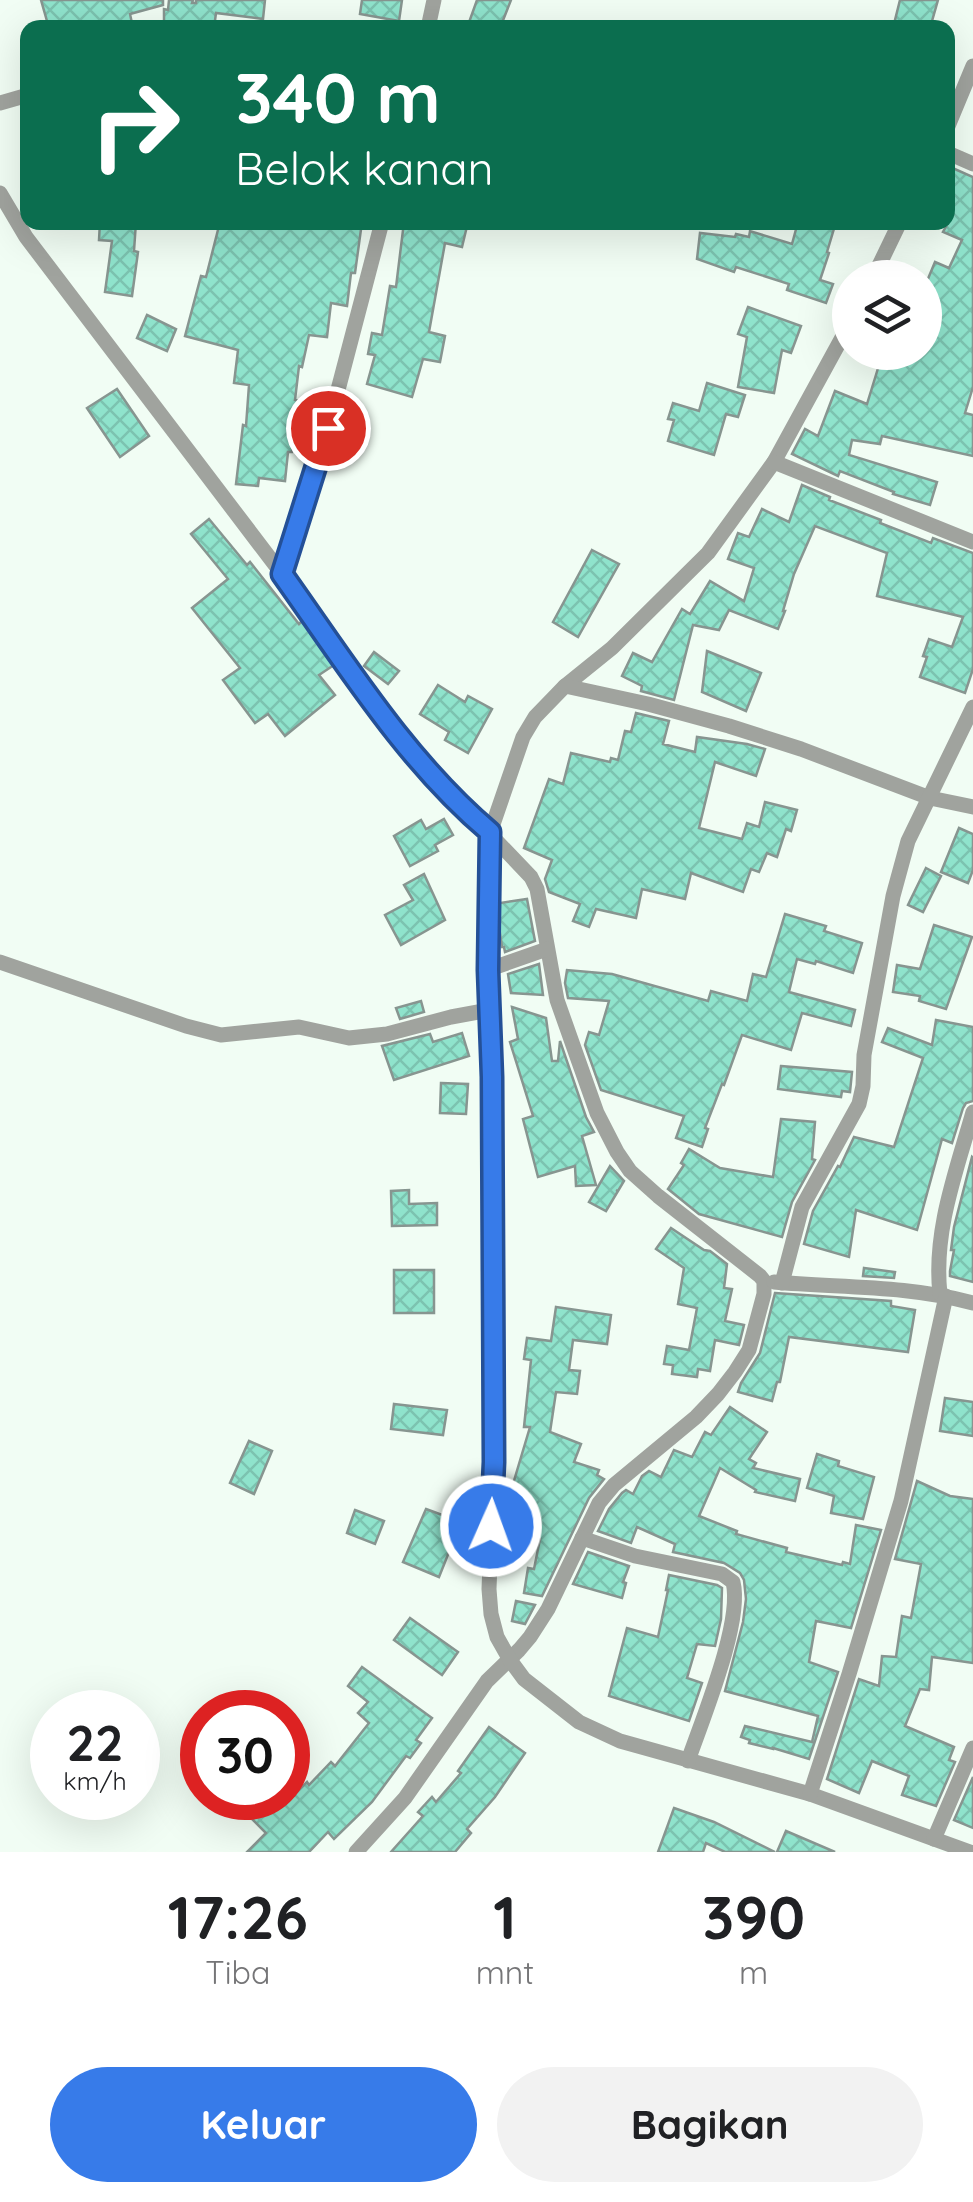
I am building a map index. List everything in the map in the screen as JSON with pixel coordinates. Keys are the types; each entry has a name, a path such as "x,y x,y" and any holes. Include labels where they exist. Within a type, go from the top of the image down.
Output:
{"street":[{"path":"955,109 973,66"},
{"path":"0,193 20,227"},
{"path":"22,230 282,574 404,745 520,864 537,889 557,1000 598,1113 630,1171 764,1281 749,1350 735,1372 696,1416 599,1503 548,1609 520,1650 488,1681 405,1798 356,1852"},
{"path":"282,574 328,428 380,230"},
{"path":"882,260 896,230"},
{"path":"832,357 774,462 708,554 536,717 482,825 492,1077 494,1462 488,1589 505,1664 580,1722 620,1742 810,1794 970,1852"},
{"path":"774,462 973,542"},
{"path":"565,686 729,726 930,798 973,808"},
{"path":"782,1282 802,1207 859,1104 864,1055 908,841 973,707"},
{"path":"488,970 547,949"},
{"path":"0,962 221,1035 298,1027 349,1038 387,1034 489,1010"},
{"path":"810,1794 901,1501 943,1295 938,1260 943,1220 973,1112"},
{"path":"764,1281 898,1289 973,1303"},
{"path":"582,1538 635,1556 722,1574 732,1582 734,1598 727,1646 688,1761"},
{"path":"934,1839 973,1748"}],"building":[{"path":"41,0 163,0 163,5 130,14 131,20 47,20"},
{"path":"169,0 265,0 263,19 216,13 215,20 164,20 164,9 168,10"},
{"path":"362,0 402,0 399,20 360,14"},
{"path":"477,0 511,0 503,20 470,20"},
{"path":"900,0 938,0 932,20 895,20"},
{"path":"955,169 973,177 973,387 965,413 973,415 973,456 882,436 880,444 852,440 849,455 937,482 930,505 840,471 838,476 792,454 805,429 818,436 835,391 867,404 877,370 942,370 942,265 949,268 962,240 943,232 955,230"},
{"path":"100,230 135,230 134,251 138,252 132,296 105,292 112,241 99,240"},
{"path":"218,230 361,230 347,306 331,303 327,337 309,335 302,367 299,366 295,400 306,402 304,422 296,421 285,481 259,478 258,486 236,484 249,385 234,383 238,350 185,336 201,276 206,277"},
{"path":"403,230 466,230 462,247 445,243 429,332 445,336 440,362 423,359 412,397 367,384 375,355 368,354 372,333 382,335 390,286 396,287"},
{"path":"796,230 834,230 820,280 832,284 826,303 787,290 789,284 697,259 700,233 749,237 750,231 792,244"},
{"path":"748,307 801,326 791,353 782,350 774,393 738,387 747,337 738,334"},
{"path":"147,315 176,329 167,351 137,338"},
{"path":"707,383 745,395 738,417 726,414 714,455 668,441 674,420 668,419 673,403 699,411"},
{"path":"117,389 149,436 120,457 87,408"},
{"path":"802,485 881,520 880,523 931,543 933,538 973,553 973,669 965,693 920,677 929,639 952,647 963,617 877,596 887,553 815,526 794,574 778,629 729,610 719,630 693,625 674,700 641,691 642,686 622,676 633,653 652,662 682,609 690,614 710,581 744,601 754,568 728,559 738,533 749,537 762,509 789,522"},
{"path":"209,519 247,565 250,562 299,624 302,621 334,665 319,675 335,695 285,736 268,714 255,723 223,680 240,668 192,608 228,579 191,534"},
{"path":"592,550 619,564 578,637 553,622"},
{"path":"707,651 761,673 746,711 702,692"},
{"path":"374,652 399,671 388,684 364,666"},
{"path":"438,685 465,702 468,696 492,709 468,753 445,740 449,732 420,714"},
{"path":"636,713 669,721 663,744 695,752 697,737 765,749 756,776 715,762 699,828 742,839 747,823 759,827 765,802 797,810 777,857 767,853 759,872 751,869 743,892 691,873 685,899 642,889 636,918 596,909 589,927 573,921 580,904 549,892 545,879 552,860 524,848 549,779 563,784 571,753 610,762 611,758 618,760 625,731 631,732"},
{"path":"444,819 453,835 435,845 438,851 410,866 394,836 421,820 426,829"},
{"path":"959,828 973,834 973,870 968,883 941,872"},
{"path":"926,868 941,876 923,912 908,905"},
{"path":"424,874 445,920 401,945 385,915 413,900 404,885"},
{"path":"527,899 535,941 505,952 499,927 500,903"},
{"path":"785,914 826,926 824,931 862,943 853,973 797,959 789,992 855,1010 851,1026 802,1013 791,1050 742,1035 705,1128 708,1129 702,1147 676,1138 684,1116 601,1090 585,1045 589,1032 599,1035 609,1001 568,998 567,970 612,974 708,1001 711,991 747,1001 753,974 766,977"},
{"path":"934,925 972,937 946,1009 919,1001 920,996 893,992 897,965 920,969"},
{"path":"539,964 543,995 511,993 508,974"},
{"path":"421,1001 424,1012 400,1019 396,1008"},
{"path":"512,1007 546,1018 552,1061 558,1061 560,1041 594,1132 582,1136 596,1185 576,1186 575,1166 538,1177 523,1119 533,1116 510,1042 518,1039"},
{"path":"936,1020 973,1027 973,1101 963,1108 952,1143 942,1139 917,1230 856,1210 849,1257 804,1244 813,1211 854,1137 894,1147 923,1058 882,1042 888,1028 932,1045"},
{"path":"462,1033 469,1056 394,1080 382,1046 430,1034 433,1042"},
{"path":"781,1066 852,1072 850,1092 842,1091 841,1097 778,1089"},
{"path":"441,1083 468,1084 466,1114 440,1113"},
{"path":"781,1119 815,1122 815,1160 792,1202 782,1237 699,1214 668,1189 684,1165 681,1163 689,1149 720,1168 773,1177"},
{"path":"972,1157 973,1282 950,1276 954,1227"},
{"path":"610,1166 624,1181 606,1211 589,1202"},
{"path":"409,1190 409,1204 437,1203 437,1225 392,1226 391,1191"},
{"path":"671,1228 727,1264 724,1288 732,1289 725,1321 744,1325 739,1345 715,1340 710,1371 698,1369 697,1377 672,1374 673,1365 664,1364 667,1346 689,1350 697,1308 678,1304 684,1268 656,1249"},
{"path":"864,1268 895,1272 894,1278 863,1276"},
{"path":"394,1270 434,1270 434,1313 394,1313"},
{"path":"775,1293 891,1301 891,1306 915,1310 908,1352 789,1337 772,1401 738,1392 760,1353"},
{"path":"556,1307 611,1315 607,1344 573,1340 569,1370 580,1371 577,1394 556,1392 550,1432 581,1444 574,1462 599,1470 597,1475 604,1479 589,1498 542,1596 524,1593 528,1568 534,1569 540,1539 524,1536 530,1507 508,1501 530,1427 524,1427 531,1360 524,1359 527,1338 551,1341"},
{"path":"945,1398 973,1402 973,1436 940,1431"},
{"path":"394,1404 447,1410 443,1435 391,1429"},
{"path":"730,1407 767,1432 749,1459 756,1463 753,1468 800,1479 795,1501 755,1492 720,1468 699,1516 737,1531 736,1534 787,1548 786,1552 842,1565 850,1564 856,1525 881,1530 851,1628 816,1621 809,1662 838,1672 809,1759 749,1743 741,1737 745,1726 812,1742 818,1716 725,1691 746,1599 740,1573 724,1563 673,1552 675,1544 637,1527 631,1543 598,1531 622,1493 626,1490 633,1494 649,1471 661,1477 674,1450 692,1457 705,1432 711,1435"},
{"path":"249,1441 272,1451 254,1494 230,1483"},
{"path":"817,1454 839,1461 838,1466 874,1477 863,1519 831,1513 834,1496 807,1488"},
{"path":"917,1481 950,1496 973,1499 973,1663 932,1657 929,1690 920,1689 905,1726 954,1747 949,1760 955,1762 936,1806 902,1795 909,1776 872,1761 859,1793 827,1779 859,1679 879,1686 882,1656 896,1657 902,1616 911,1618 921,1564 895,1559"},
{"path":"426,1509 464,1523 439,1577 403,1562"},
{"path":"355,1510 384,1521 375,1544 347,1533"},
{"path":"588,1552 629,1566 622,1598 573,1584"},
{"path":"669,1575 722,1588 715,1646 697,1644 687,1678 702,1683 689,1721 609,1696 627,1628 658,1637"},
{"path":"516,1601 535,1605 525,1624 512,1621"},
{"path":"410,1618 458,1652 442,1675 394,1640"},
{"path":"362,1667 432,1718 416,1740 421,1743 410,1758 406,1756 372,1802 334,1839 328,1832 309,1852 247,1852 266,1833 253,1820 310,1820 310,1784 331,1762 335,1766 369,1723 358,1713 368,1702 348,1686"},
{"path":"489,1727 525,1753 467,1829 471,1833 455,1852 391,1852 423,1816 418,1812 432,1797 436,1802 461,1773 458,1771"},
{"path":"973,1777 973,1828 954,1820"},
{"path":"674,1808 714,1822 775,1852 725,1852 706,1843 703,1852 658,1852"},
{"path":"786,1831 835,1852 777,1852"}],"route":[{"path":"328,428 282,574 404,745 490,832 494,1462 491,1526"}]}
